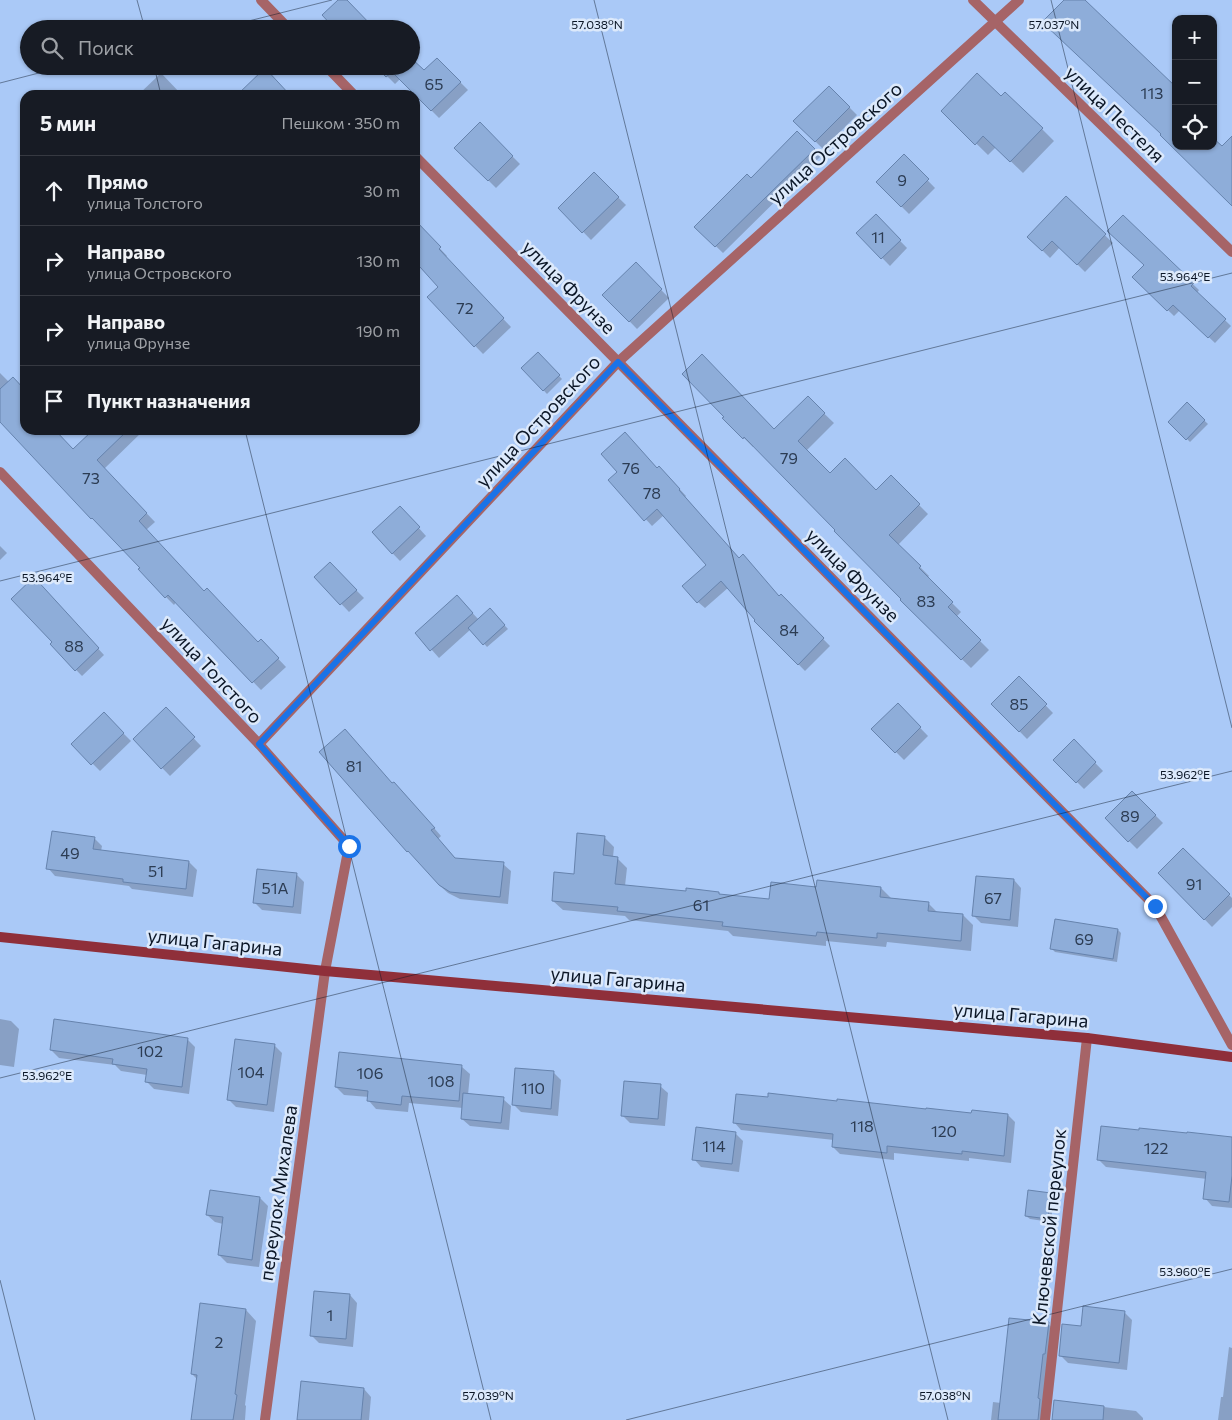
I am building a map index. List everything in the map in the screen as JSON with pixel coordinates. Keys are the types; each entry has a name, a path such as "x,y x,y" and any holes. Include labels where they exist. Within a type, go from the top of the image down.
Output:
{"main road":[{"name":"улица Гагарина","path":"0,936 325,971 1088,1038 1232,1057"}],"street":[{"path":"260,0 280,20"},
{"name":"улица Пестеля","path":"974,0 1232,252"},
{"name":"улица Островского","path":"259,744 618,362 1019,0"},
{"path":"335,75 349,90"},
{"name":"улица Фрунзе","path":"420,161 1155,906 1232,1045"},
{"name":"улица Толстого","path":"0,472 259,744 349,846 325,971"},
{"name":"переулок Михалева","path":"265,1420 325,971"},
{"name":"Ключевской переулок","path":"1045,1420 1088,1038"}],"building":[{"path":"338,0 347,0 366,20 327,20 322,15"},
{"path":"1064,0 1085,0 1172,83 1172,147 1161,134 1042,22"},
{"path":"437,58 461,82 431,111 420,100 420,90 410,90 395,75 420,75 420,66 424,70"},
{"path":"977,73 1001,96 1005,92 1043,128 1010,162 983,136 975,145 941,111"},
{"path":"258,75 271,75 285,90 242,90"},
{"path":"829,86 850,107 815,142 793,121"},
{"path":"480,122 513,156 488,181 454,148"},
{"path":"797,131 815,149 715,247 694,227 747,174 751,178"},
{"path":"1232,136 1232,206 1175,150 1217,150 1217,142 1222,146"},
{"path":"904,154 929,179 901,207 876,182"},
{"path":"594,172 619,197 582,233 558,208"},
{"path":"1066,196 1106,234 1077,265 1052,241 1042,251 1027,237"},
{"path":"876,214 901,240 881,259 856,233"},
{"path":"1123,215 1194,283 1191,286 1226,319 1208,338 1173,305 1167,311 1132,277 1144,265 1107,231"},
{"path":"420,225 441,247 439,249 504,318 474,347 427,297 438,287 420,267"},
{"path":"636,262 662,289 629,322 602,295"},
{"path":"538,352 560,375 543,391 521,368"},
{"path":"702,354 774,429 808,396 825,413 798,441 830,473 845,458 876,490 891,475 920,504 889,535 921,566 919,568 953,602 948,607 981,640 961,660 900,600 744,437 743,439 722,418 724,417 682,374"},
{"path":"13,377 20,385 20,435 60,435 73,449 88,435 123,435 97,460 147,513 139,521 204,591 207,588 258,642 261,639 279,658 252,683 168,595 165,598 138,569 140,568 0,422 0,389"},
{"path":"1187,402 1205,420 1186,440 1168,422"},
{"path":"625,432 657,468 659,466 680,489 739,558 743,554 779,596 781,594 824,638 798,665 754,621 721,581 697,603 682,586 706,565 657,509 644,521 608,480 617,472 601,454"},
{"path":"400,506 420,527 392,554 372,532"},
{"path":"330,562 357,590 340,605 314,577"},
{"path":"34,577 99,648 75,671 50,644 52,642 11,599"},
{"path":"457,595 473,613 430,651 415,633"},
{"path":"490,608 505,625 483,645 468,628"},
{"path":"1019,676 1047,704 1019,732 991,704"},
{"path":"898,703 921,727 895,753 871,729"},
{"path":"166,707 195,737 161,769 133,739"},
{"path":"104,712 124,733 91,765 71,744"},
{"path":"345,729 392,783 394,782 435,828 431,830 455,858 504,862 500,897 450,892 439,885 407,852 319,752"},
{"path":"1074,739 1096,762 1076,783 1053,760"},
{"path":"1132,791 1156,815 1128,842 1105,818"},
{"path":"52,831 95,837 93,849 189,861 186,889 123,882 123,879 46,869"},
{"path":"577,833 605,836 603,855 618,857 615,884 686,891 686,888 719,892 719,894 769,899 771,882 816,887 817,880 881,887 880,897 929,902 928,911 963,914 961,941 877,933 877,938 817,932 816,936 722,926 723,922 617,911 618,907 552,901 554,872 574,874"},
{"path":"1183,848 1230,894 1204,920 1158,873"},
{"path":"257,869 297,873 293,907 253,903"},
{"path":"976,876 1014,879 1010,920 972,916"},
{"path":"1055,919 1118,929 1113,959 1050,949"},
{"path":"54,1019 188,1038 182,1087 145,1082 147,1069 112,1064 113,1059 50,1050"},
{"path":"235,1039 275,1044 267,1105 227,1100"},
{"path":"339,1052 462,1065 459,1101 402,1096 401,1105 367,1101 368,1091 335,1087"},
{"path":"515,1068 554,1071 551,1109 512,1105"},
{"path":"624,1081 661,1084 658,1119 621,1116"},
{"path":"463,1093 504,1097 501,1123 461,1119"},
{"path":"768,1093 971,1113 972,1110 1008,1114 1004,1156 962,1151 962,1154 887,1146 887,1153 832,1147 833,1134 733,1123 736,1094 768,1097"},
{"path":"1101,1126 1232,1137 1232,1176 1229,1202 1203,1199 1206,1172 1097,1160"},
{"path":"696,1127 736,1132 732,1164 692,1160"},
{"path":"210,1190 260,1197 252,1260 218,1255 223,1217 206,1215"},
{"path":"1028,1190 1051,1193 1048,1219 1025,1216"},
{"path":"314,1291 350,1294 346,1339 310,1336"},
{"path":"200,1303 246,1309 233,1420 191,1420 197,1375 191,1374"},
{"path":"1083,1306 1125,1311 1119,1363 1059,1356 1062,1324 1081,1326"},
{"path":"1009,1318 1049,1322 1038,1398 1040,1399 1038,1420 998,1420"},
{"path":"301,1381 364,1388 361,1420 297,1420"},
{"path":"1054,1400 1104,1406 1103,1420 1052,1420"}],"route":[{"path":"349,846 259,744 618,362 1155,906"}]}
